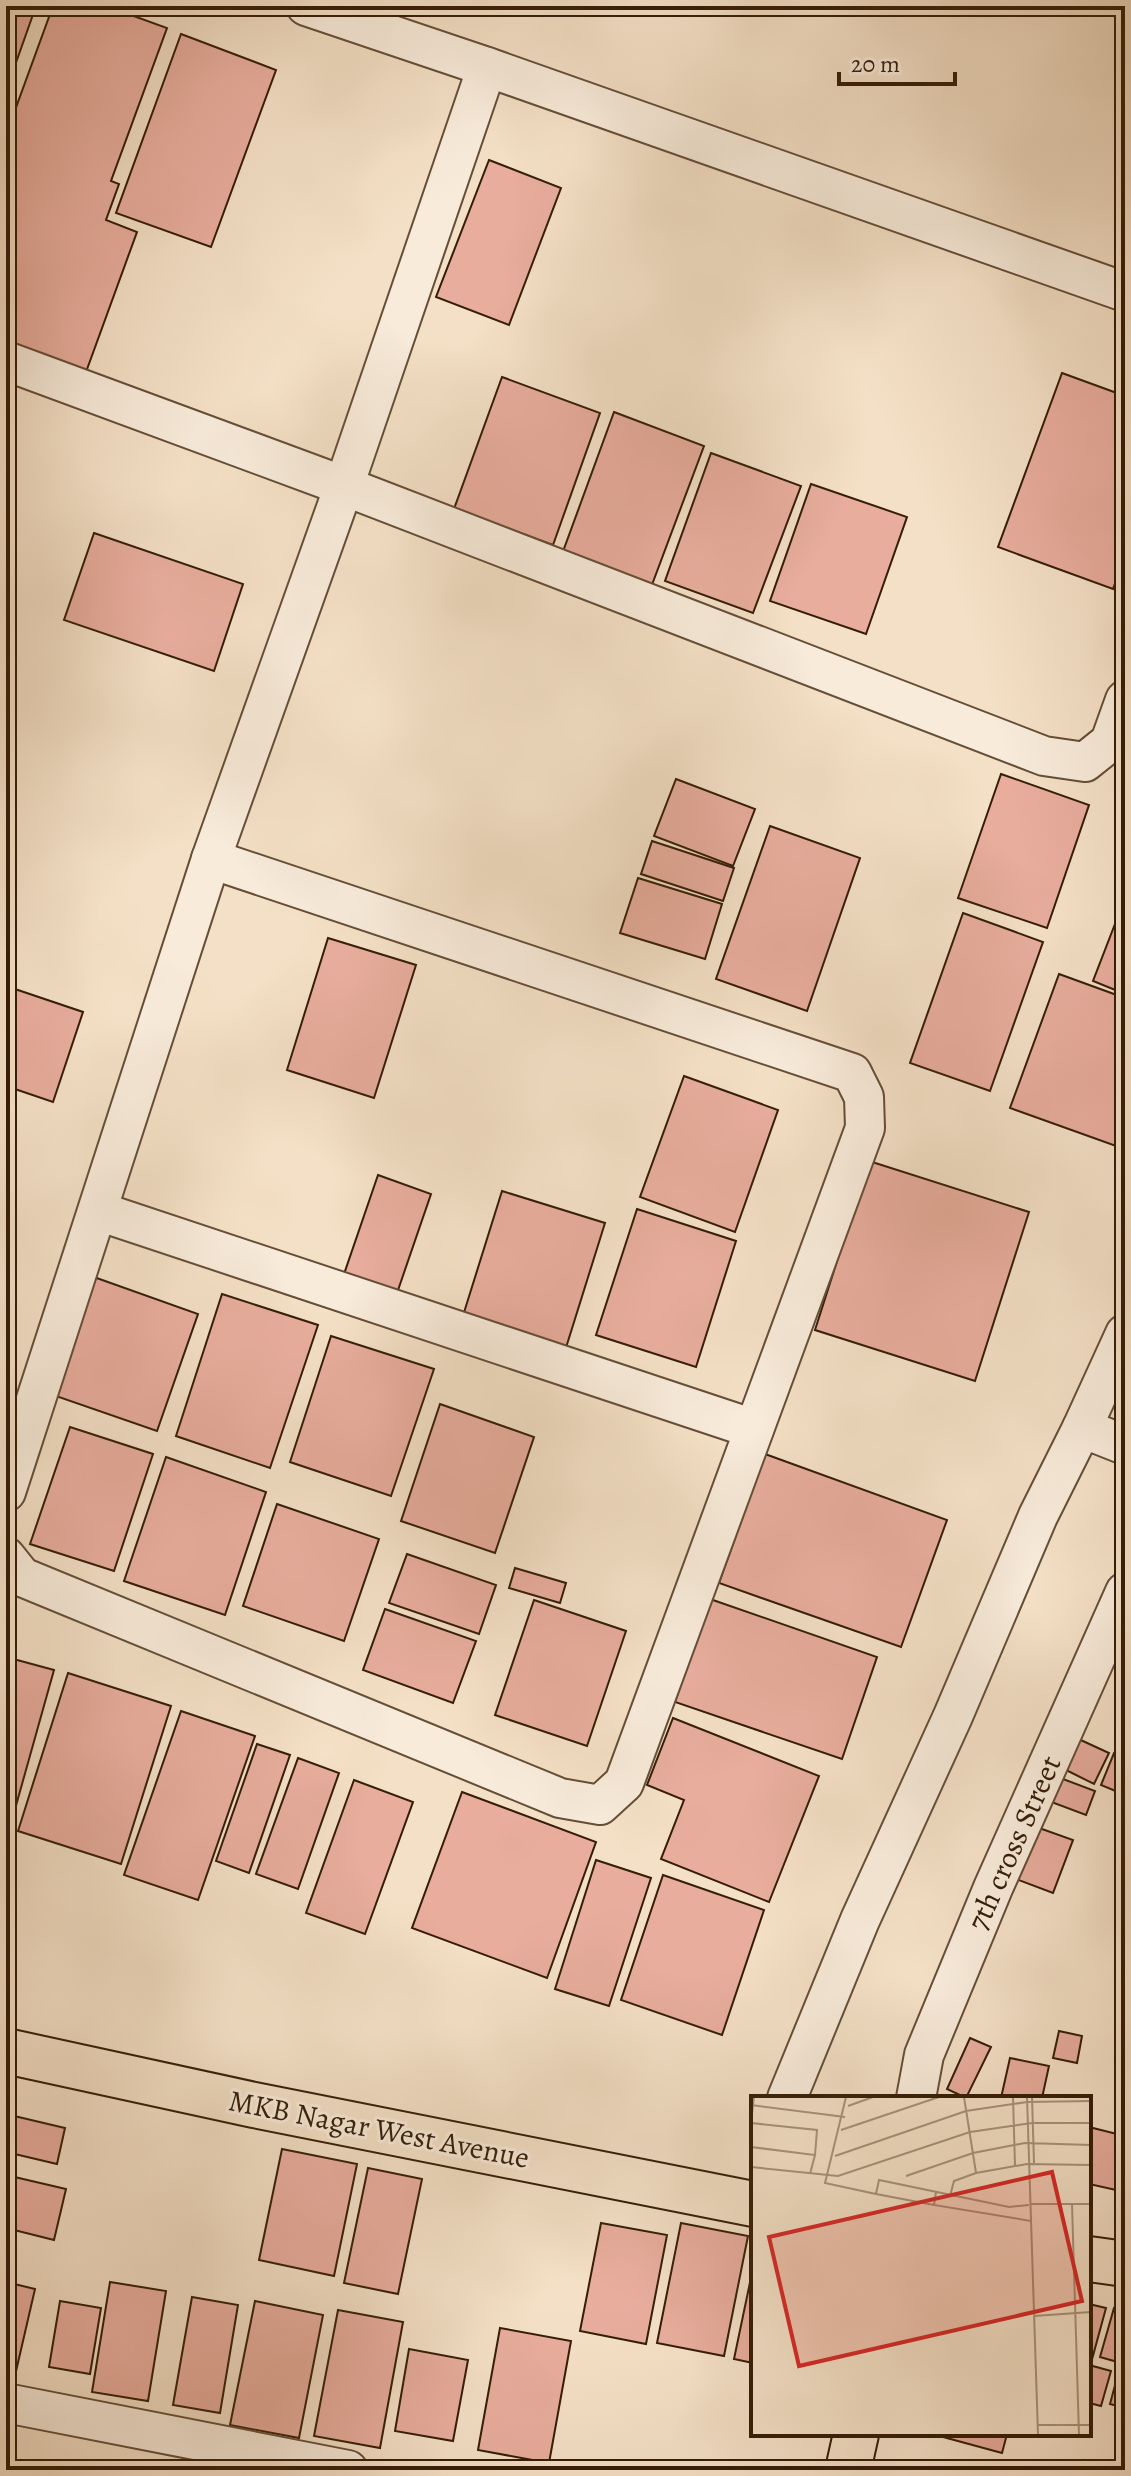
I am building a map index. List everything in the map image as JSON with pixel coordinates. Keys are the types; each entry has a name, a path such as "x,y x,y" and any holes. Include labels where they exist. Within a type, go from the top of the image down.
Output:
{"main road":[{"name":"MKB Nagar West Avenue","path":"6,2051 270,2108 751,2204"},
{"path":"1091,2259 1125,2264"},
{"path":"848,2470 856,2436"}],"street":[{"path":"306,6 1125,292"},
{"path":"6,1492 211,859 344,486 487,67"},
{"path":"6,361 344,486 1044,756 1085,762 1110,742 1125,700"},
{"path":"6,1557 22,1577 560,1798 600,1805 624,1783 865,1128 864,1097 852,1073 211,859"},
{"path":"98,1211 754,1429"},
{"path":"788,2096 860,1920 953,1716 1038,1516 1125,1334"},
{"path":"1082,1428 1125,1445"},
{"name":"7th cross Street","path":"916,2096 924,2055 999,1874 1125,1592"},
{"path":"6,2403 194,2455 348,2470"}],"building":[{"path":"6,6 36,6 6,91"},
{"path":"53,6 106,6 167,28 111,181 119,184 106,220 137,232 86,372 6,343 6,135"},
{"path":"181,34 276,70 211,247 116,213"},
{"path":"489,160 561,188 509,325 436,297"},
{"path":"1062,373 1125,396 1125,557 1113,589 998,547"},
{"path":"502,377 600,413 553,545 454,509"},
{"path":"614,412 704,446 650,590 561,557"},
{"path":"711,453 801,486 753,613 665,581"},
{"path":"811,484 907,517 866,634 770,601"},
{"path":"94,533 243,584 214,671 64,620"},
{"path":"1001,774 1089,805 1047,928 958,898"},
{"path":"676,779 755,809 733,866 654,836"},
{"path":"770,826 860,858 807,1011 716,979"},
{"path":"652,841 734,868 723,901 641,874"},
{"path":"638,878 722,904 705,959 620,933"},
{"path":"1125,898 1125,994 1093,981"},
{"path":"963,913 1043,942 990,1091 910,1063"},
{"path":"328,938 416,965 374,1098 287,1070"},
{"path":"1059,974 1125,998 1125,1120 1116,1146 1010,1108"},
{"path":"6,986 83,1012 53,1102 6,1086"},
{"path":"684,1076 778,1110 735,1232 640,1197"},
{"path":"869,1161 1029,1212 975,1381 815,1330"},
{"path":"378,1175 431,1194 396,1296 343,1277"},
{"path":"502,1191 605,1223 564,1354 461,1322"},
{"path":"637,1209 736,1241 696,1367 596,1335"},
{"path":"91,1276 198,1314 157,1431 50,1394"},
{"path":"222,1294 318,1325 270,1468 176,1436"},
{"path":"331,1336 434,1369 391,1496 290,1462"},
{"path":"440,1404 534,1437 495,1553 401,1521"},
{"path":"70,1427 153,1454 114,1571 30,1544"},
{"path":"765,1454 947,1520 901,1647 719,1583"},
{"path":"166,1457 266,1492 225,1615 124,1581"},
{"path":"277,1504 379,1539 344,1641 243,1606"},
{"path":"407,1554 496,1585 479,1634 389,1603"},
{"path":"515,1568 566,1583 560,1603 509,1588"},
{"path":"710,1599 877,1657 842,1759 675,1702"},
{"path":"534,1600 626,1631 587,1746 495,1715"},
{"path":"385,1609 476,1641 453,1703 363,1670"},
{"path":"6,1657 54,1670 10,1827 6,1826"},
{"path":"68,1673 171,1706 121,1864 18,1831"},
{"path":"181,1711 255,1736 198,1900 124,1875"},
{"path":"673,1718 819,1776 769,1902 661,1859 684,1800 647,1785"},
{"path":"1072,1736 1109,1753 1094,1784 1058,1766"},
{"path":"257,1744 290,1755 249,1873 216,1861"},
{"path":"1114,1753 1125,1758 1125,1795 1101,1785"},
{"path":"298,1758 339,1773 298,1889 256,1874"},
{"path":"1055,1776 1095,1791 1086,1815 1046,1800"},
{"path":"354,1780 413,1802 365,1934 306,1913"},
{"path":"462,1792 596,1842 547,1978 412,1928"},
{"path":"1028,1824 1073,1840 1053,1893 1008,1876"},
{"path":"596,1860 651,1878 609,2006 555,1989"},
{"path":"663,1875 764,1910 722,2035 621,2000"},
{"path":"1059,2031 1082,2036 1077,2063 1053,2058"},
{"path":"970,2038 991,2047 967,2096 947,2089"},
{"path":"1010,2058 1049,2066 1042,2096 1001,2096"},
{"path":"10,2115 65,2128 57,2164 6,2152"},
{"path":"1091,2128 1125,2136 1125,2192 1091,2184"},
{"path":"282,2149 357,2164 334,2276 259,2260"},
{"path":"368,2168 422,2179 398,2294 344,2283"},
{"path":"6,2175 66,2189 54,2240 6,2228"},
{"path":"601,2223 667,2235 646,2344 580,2331"},
{"path":"681,2223 748,2236 724,2356 657,2343"},
{"path":"751,2278 751,2363 734,2359"},
{"path":"6,2282 35,2289 14,2380 6,2378"},
{"path":"110,2282 166,2291 148,2401 92,2392"},
{"path":"192,2297 238,2305 220,2413 173,2405"},
{"path":"60,2301 101,2308 90,2374 49,2367"},
{"path":"255,2301 323,2315 299,2438 230,2425"},
{"path":"1091,2304 1106,2308 1091,2363"},
{"path":"1114,2308 1125,2311 1125,2408 1110,2404 1121,2363 1100,2357"},
{"path":"338,2310 403,2322 380,2448 314,2436"},
{"path":"500,2328 571,2341 549,2463 478,2450"},
{"path":"409,2349 468,2360 453,2441 395,2431"},
{"path":"1091,2366 1111,2371 1101,2406 1091,2404"},
{"path":"939,2436 1006,2436 1002,2453"},
{"path":"1085,2460 1122,2470 1082,2470"}]}
